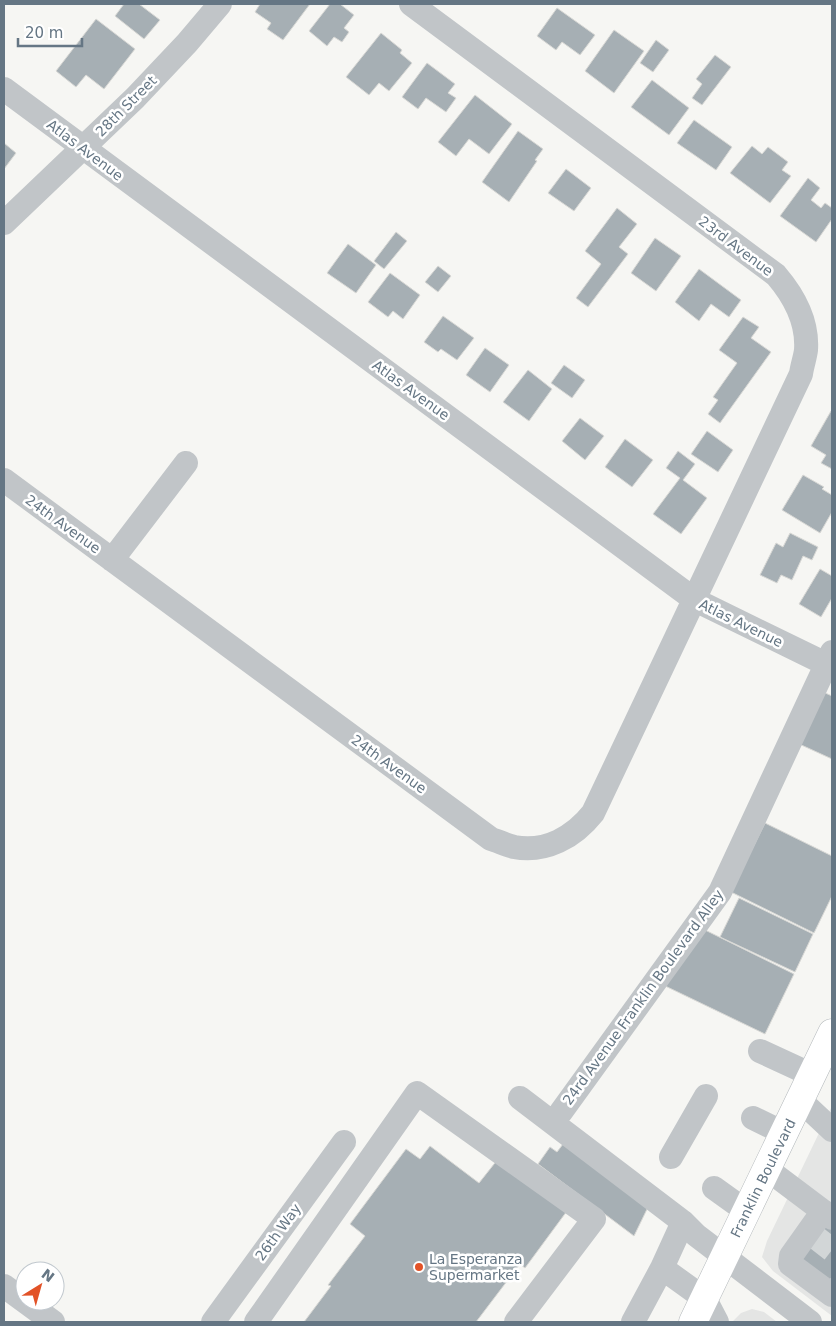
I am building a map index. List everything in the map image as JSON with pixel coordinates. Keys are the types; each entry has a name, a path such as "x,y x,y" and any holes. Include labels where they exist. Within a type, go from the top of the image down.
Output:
{"main road":[{"name":"Franklin Boulevard","path":"705,1314 724,1257 832,1033"}],"street":[{"name":"28th Street","path":"4,223 136,98 220,4"},
{"name":"23rd Avenue","path":"410,4 776,275 788,289 798,306 804,326 806,350 800,374 694,600"},
{"name":"Atlas Avenue","path":"4,90 694,600 830,661"},
{"path":"112,560 186,463"},
{"name":"24th Avenue","path":"4,480 491,839 513,847 532,848 550,845 566,839 582,826 593,813 694,600"},
{"name":"24rd Avenue Franklin Boulevard Alley","path":"561,1112 720,892 830,661"},
{"path":"760,1051 812,1075"},
{"path":"256,1322 417,1092 594,1219 516,1322"},
{"path":"671,1157 706,1096"},
{"path":"520,1098 683,1222 696,1235 800,1319 832,1296 790,1264 791,1256 827,1214 767,1169"},
{"path":"800,1100 832,1130"},
{"path":"753,1118 784,1132"},
{"name":"26th Way","path":"213,1322 344,1142"},
{"path":"714,1188 746,1211"},
{"path":"633,1322 662,1268 683,1222"},
{"path":"662,1268 705,1314"},
{"path":"4,1286 53,1322"}],"shaded area":[{"path":"832,1106 832,1316 773,1271 762,1257 767,1241"},
{"path":"752,1309 764,1312 777,1322 732,1322 741,1313"}],"building":[{"path":"124,4 139,4 160,20 144,39 115,16"},
{"path":"260,4 310,4 283,40 267,29 271,23 255,12"},
{"path":"330,4 340,4 354,15 344,28 349,32 342,42 334,37 327,46 309,31"},
{"path":"557,8 595,35 580,55 562,42 556,50 537,36"},
{"path":"96,19 135,49 104,89 86,75 76,87 56,71"},
{"path":"614,30 644,51 614,93 585,71"},
{"path":"381,33 402,50 400,53 412,63 389,91 379,83 369,95 346,77"},
{"path":"656,40 669,50 653,72 640,63"},
{"path":"715,55 731,67 702,105 692,98 702,84 696,79"},
{"path":"427,63 455,84 448,93 456,98 446,112 426,98 418,109 402,97"},
{"path":"652,80 689,108 669,135 631,107"},
{"path":"475,95 512,124 489,154 469,139 456,156 438,142"},
{"path":"694,120 732,147 716,170 677,143"},
{"path":"518,131 543,149 509,202 482,182"},
{"path":"4,143 16,153 4,169"},
{"path":"752,146 762,154 768,147 788,162 782,170 791,176 770,203 730,173"},
{"path":"566,169 591,188 574,211 548,193"},
{"path":"808,178 820,188 811,200 821,208 825,203 832,208 832,219 816,242 780,216"},
{"path":"617,208 637,224 619,247 628,254 588,307 576,298 601,264 585,251"},
{"path":"396,232 407,241 384,269 374,261"},
{"path":"655,238 681,256 656,291 631,273"},
{"path":"348,244 376,265 356,293 327,273"},
{"path":"438,266 451,276 438,292 425,282"},
{"path":"699,269 741,300 729,317 711,304 699,321 675,302"},
{"path":"390,273 420,295 403,319 393,311 388,317 368,302"},
{"path":"443,316 474,338 457,360 441,349 438,352 424,342"},
{"path":"743,317 759,327 751,338 771,352 720,423 708,414 718,400 713,397 737,363 719,350"},
{"path":"485,348 509,365 490,392 466,375"},
{"path":"564,365 585,380 572,398 551,383"},
{"path":"528,370 552,389 529,421 503,402"},
{"path":"831,411 832,469 821,463 826,455 811,446"},
{"path":"580,418 604,436 585,460 562,441"},
{"path":"707,431 733,450 718,472 691,454"},
{"path":"625,439 653,460 632,487 605,467"},
{"path":"678,451 695,464 683,480 707,498 681,534 653,514 680,478 666,468"},
{"path":"803,475 824,487 822,489 832,495 832,512 820,533 782,510"},
{"path":"790,533 818,547 812,560 803,556 792,580 781,575 777,583 760,575 776,543 783,547"},
{"path":"820,569 832,576 832,598 821,617 799,604"},
{"path":"823,692 832,696 832,759 797,743"},
{"path":"765,823 832,856 832,896 814,933 731,892"},
{"path":"739,898 813,934 795,972 720,937"},
{"path":"699,927 794,974 765,1034 659,983"},
{"path":"566,1140 650,1203 634,1236 538,1164 550,1147 557,1152"},
{"path":"430,1146 479,1183 498,1159 567,1211 525,1268 520,1264 476,1322 304,1322 331,1286 328,1285 365,1236 350,1224 406,1149 420,1159"},
{"path":"828,1218 832,1222 832,1277 828,1283 796,1259"}],"tunnel":[{"path":"814,1236 832,1250"}],"place":[{"name":"La Esperanza Supermarket","path":"419,1267"}]}
